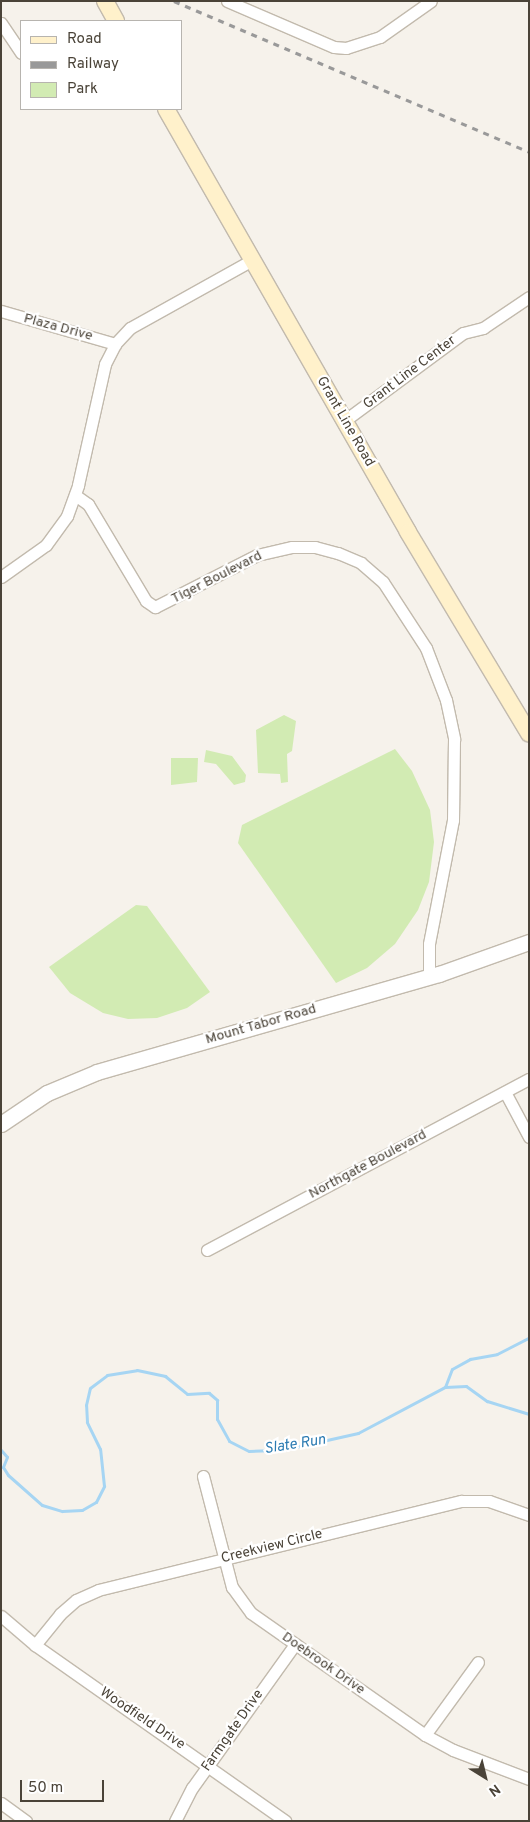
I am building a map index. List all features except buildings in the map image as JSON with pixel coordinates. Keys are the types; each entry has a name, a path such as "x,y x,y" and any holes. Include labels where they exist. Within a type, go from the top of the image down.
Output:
{"main road":[{"path":"105,1 115,20"},
{"name":"Grant Line Road","path":"167,110 344,421 529,733"}],"street":[{"path":"227,1 334,47 346,48 380,37 431,1"},
{"path":"1,23 20,52"},
{"path":"1,577 46,545 61,526 75,495 101,378 114,344 130,328 252,260"},
{"name":"Grant Line Center","path":"344,421 463,333 483,328 529,297"},
{"name":"Plaza Drive","path":"1,311 114,344"},
{"name":"Tiger Boulevard","path":"75,495 88,504 146,601 155,607 257,555 292,547 315,547 338,553 361,563 383,582 426,648 446,700 454,739 454,820 429,944 429,977"},
{"name":"Mount Tabor Road","path":"1,1124 47,1093 97,1072 429,977 529,942"},
{"name":"Northgate Boulevard","path":"207,1250 529,1079"},
{"path":"504,1092 529,1137"},
{"name":"Doebrook Drive","path":"203,1476 232,1587 242,1605 426,1736 453,1750 529,1779"},
{"name":"Creekview Circle","path":"35,1645 60,1614 76,1600 98,1590 461,1501 489,1502 529,1515"},
{"name":"Woodfield Drive","path":"1,1616 35,1645 209,1764 285,1821"},
{"name":"Farmgate Drive","path":"176,1821 209,1764 295,1644"},
{"path":"426,1736 478,1662"},
{"path":"1,1803 26,1821"}],"green space":[{"path":"284,715 296,721 292,751 287,754 288,782 281,783 280,774 258,773 256,730"},
{"path":"395,749 412,771 430,810 434,842 429,882 418,910 395,944 367,968 336,983 238,843 242,825"},
{"path":"206,750 232,756 246,775 245,782 234,785 216,764 204,762"},
{"path":"171,758 198,758 197,782 171,785"},
{"path":"136,905 147,906 210,992 187,1008 157,1018 128,1019 103,1013 70,993 49,967"}],"waterway":[{"name":"Slate Run","path":"1,1450 7,1457 3,1467 8,1475 42,1505 62,1511 82,1510 96,1502 104,1486 100,1449 87,1422 86,1405 90,1388 107,1375 137,1370 165,1376 187,1394 209,1393 217,1400 217,1419 229,1441 249,1451 282,1450 358,1433 445,1387 452,1369 470,1359 497,1354 529,1338"},
{"path":"445,1387 466,1386 487,1401 529,1414"}],"railway":[{"path":"174,1 529,152"}]}
